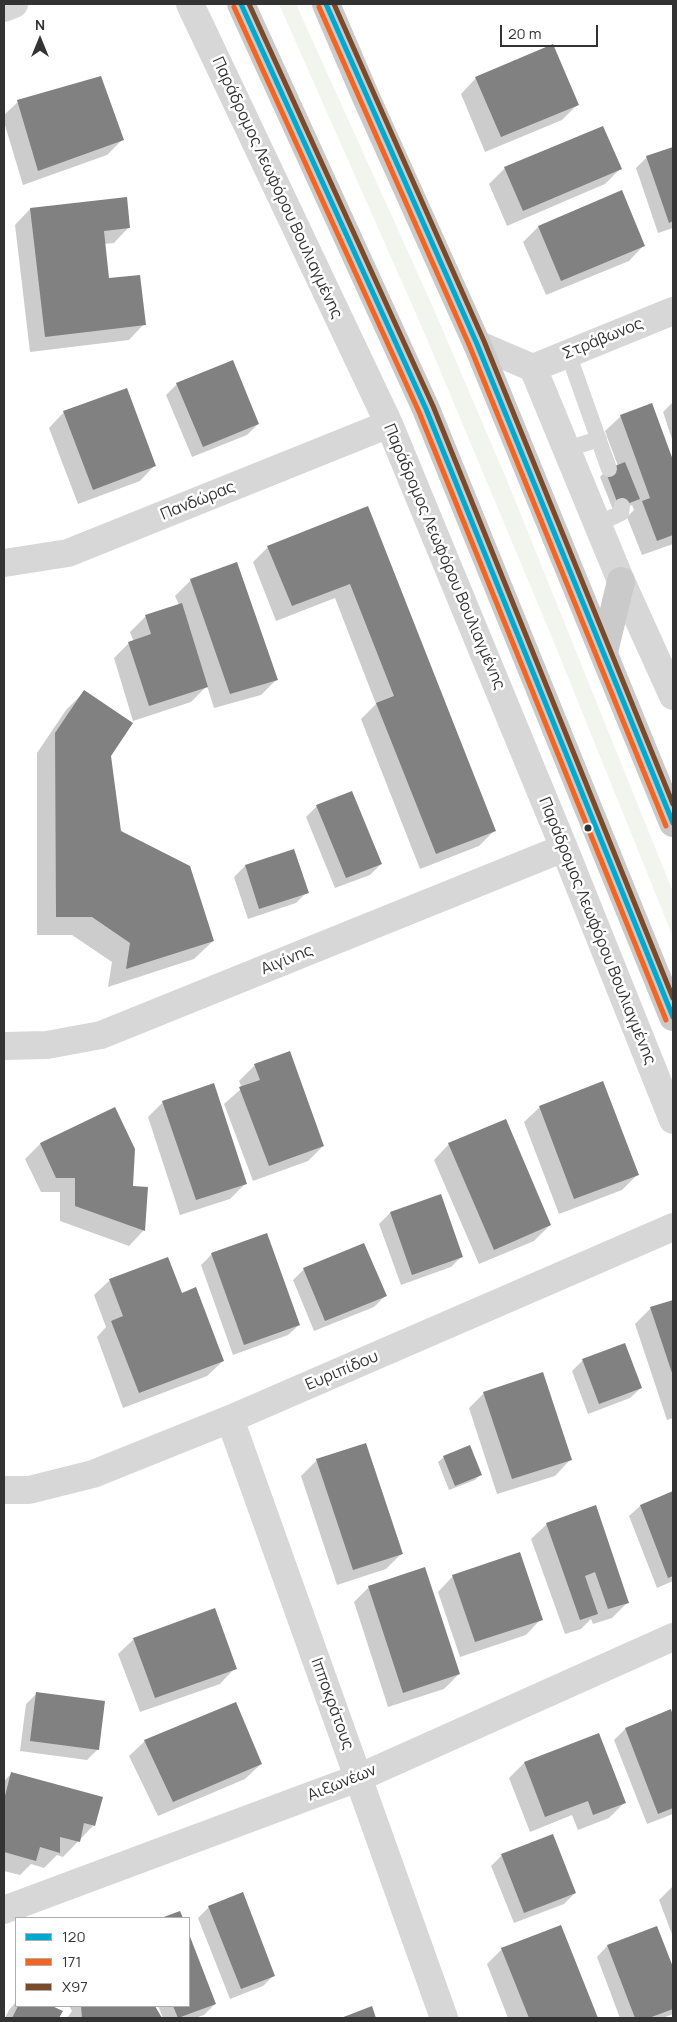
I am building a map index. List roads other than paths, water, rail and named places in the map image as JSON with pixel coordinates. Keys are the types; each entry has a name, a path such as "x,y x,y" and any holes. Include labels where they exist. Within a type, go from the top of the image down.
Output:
{"main road":[{"path":"241,4 426,408 673,1017"},
{"path":"326,4 477,344 673,823"},
{"path":"604,652 621,581"}],"street":[{"path":"4,8 14,4"},
{"name":"Παράδρομος Λεωφόρου Βουλιαγμένης","path":"190,4 389,424 564,848 673,1120"},
{"name":"Στράβωνος","path":"533,368 673,311"},
{"path":"477,344 533,368 621,581 673,696"},
{"name":"Πανδώρας","path":"4,563 68,553 389,424"},
{"name":"Αιγίνης","path":"4,1046 47,1045 101,1034 564,848"},
{"name":"Ευριπίδου","path":"4,1490 29,1490 93,1474 230,1419 673,1227"},
{"name":"Ιπποκράτους","path":"230,1419 444,2018"},
{"name":"Αιξωνέων","path":"4,1910 358,1778 673,1637"}],"lane":[{"path":"568,353 609,469"},
{"path":"568,449 599,439"},
{"path":"598,524 621,513 622,506"}]}
